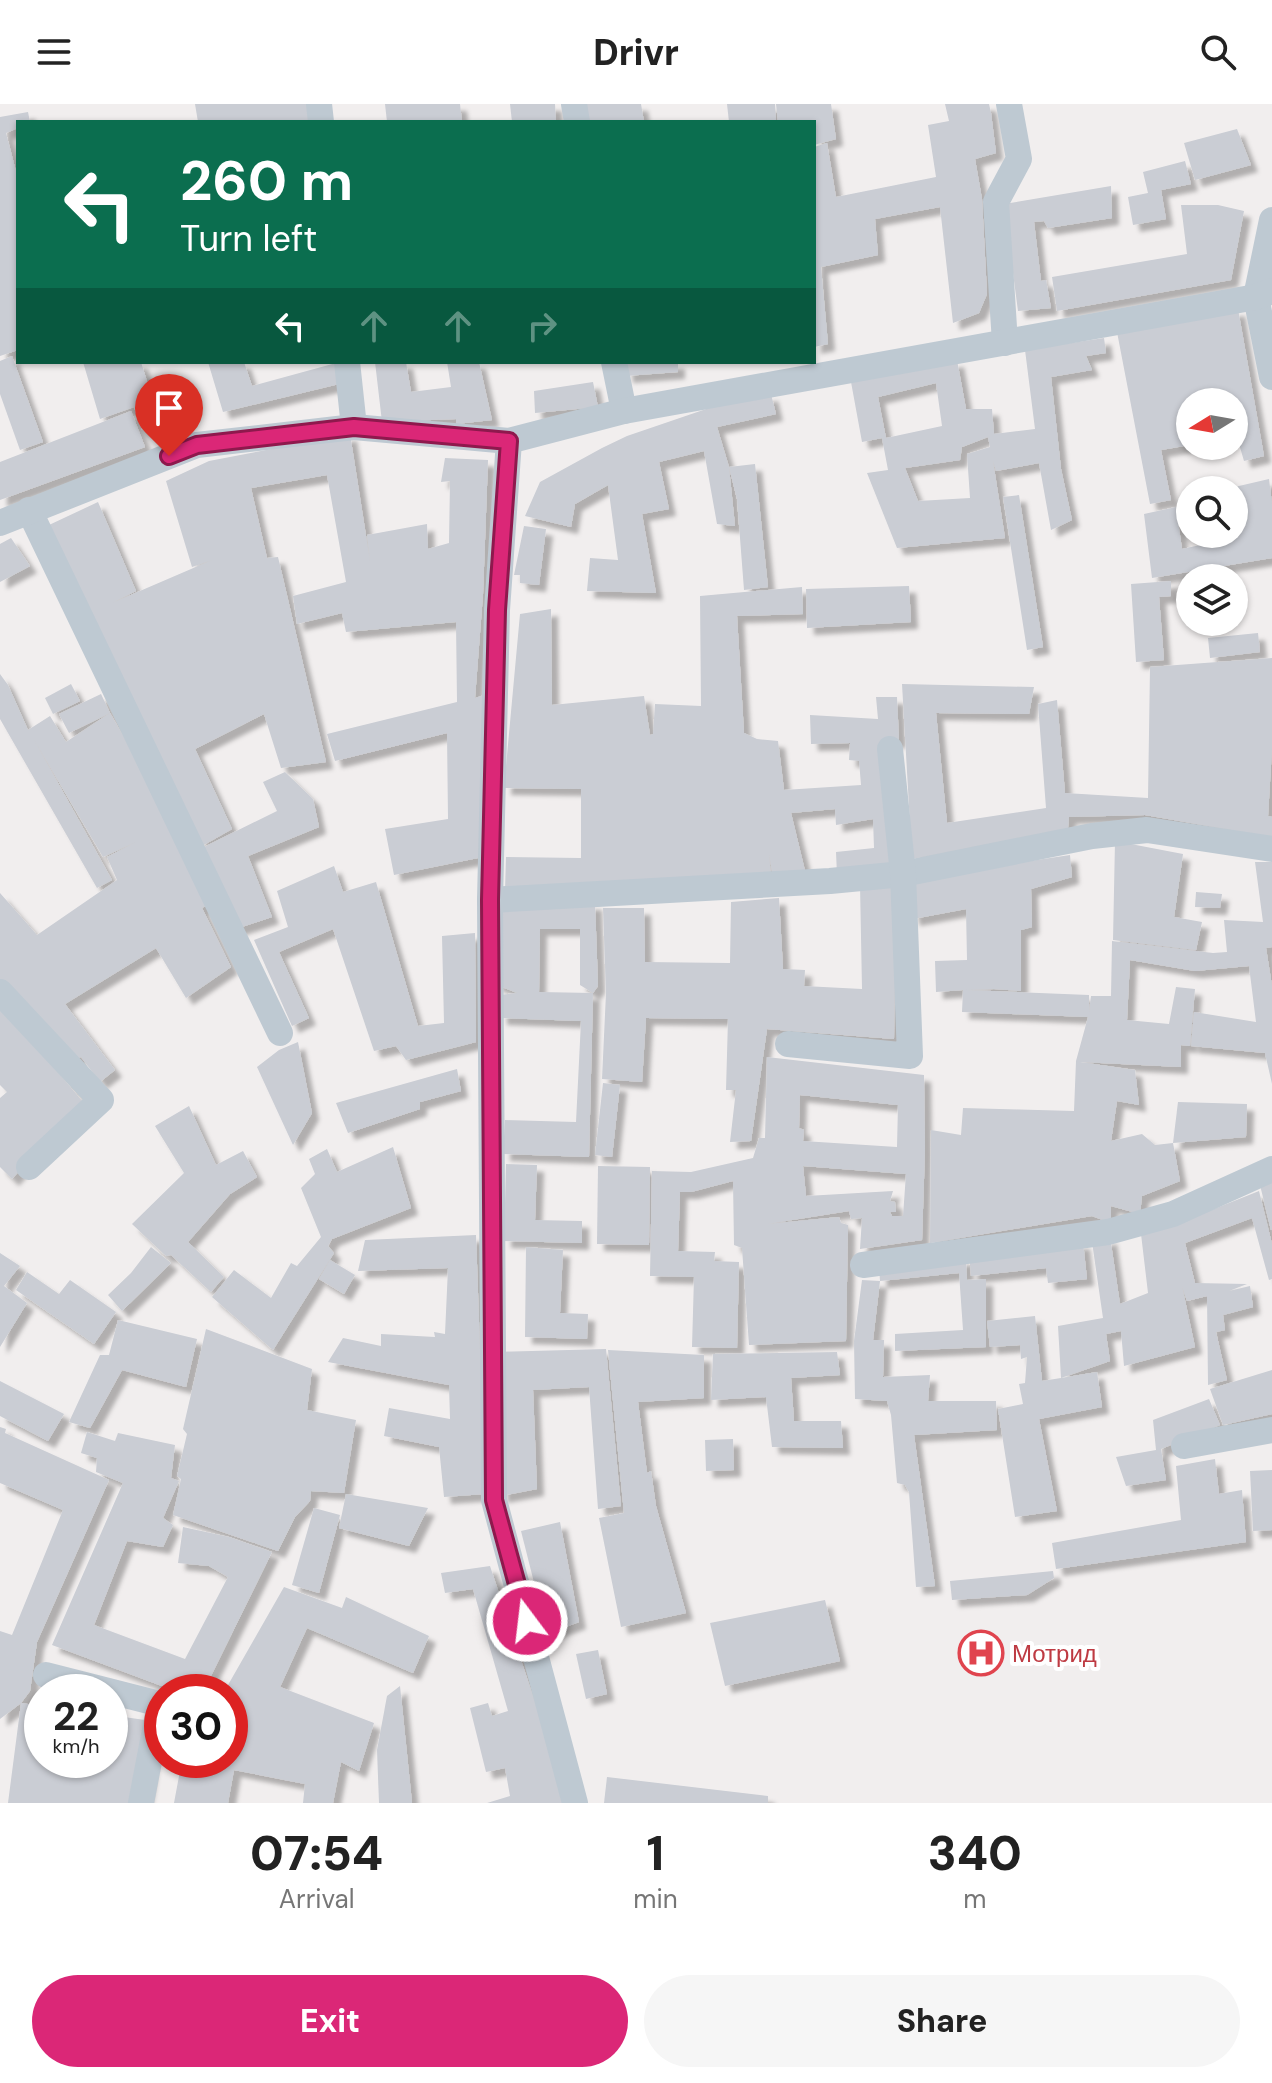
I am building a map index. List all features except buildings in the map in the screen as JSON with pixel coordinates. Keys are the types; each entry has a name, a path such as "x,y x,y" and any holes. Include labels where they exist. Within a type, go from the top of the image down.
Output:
{"street":[{"path":"1005,343 996,202 1019,159 1009,104"},
{"path":"1272,220 1264,294 1272,377"},
{"path":"0,523 197,445 354,427 509,441 624,411 1264,294"},
{"path":"347,364 354,427"},
{"path":"614,364 624,411"},
{"path":"509,441 497,610 490,900 494,1500 575,1803"},
{"path":"29,510 280,1033"},
{"path":"788,1044 910,1056 903,874 890,749"},
{"path":"490,900 903,874 1092,836 1147,830 1272,849"},
{"path":"0,992 101,1100 29,1167"},
{"path":"863,1265 1108,1232 1173,1214 1272,1169"},
{"path":"1184,1446 1272,1430"},
{"path":"128,1696 160,1704 141,1803"}],"place":[{"name":"Мотрид","path":"981,1653"}],"route":[{"path":"169,456 197,445 354,427 509,441 497,610 490,900 494,1500 527,1621"}]}
